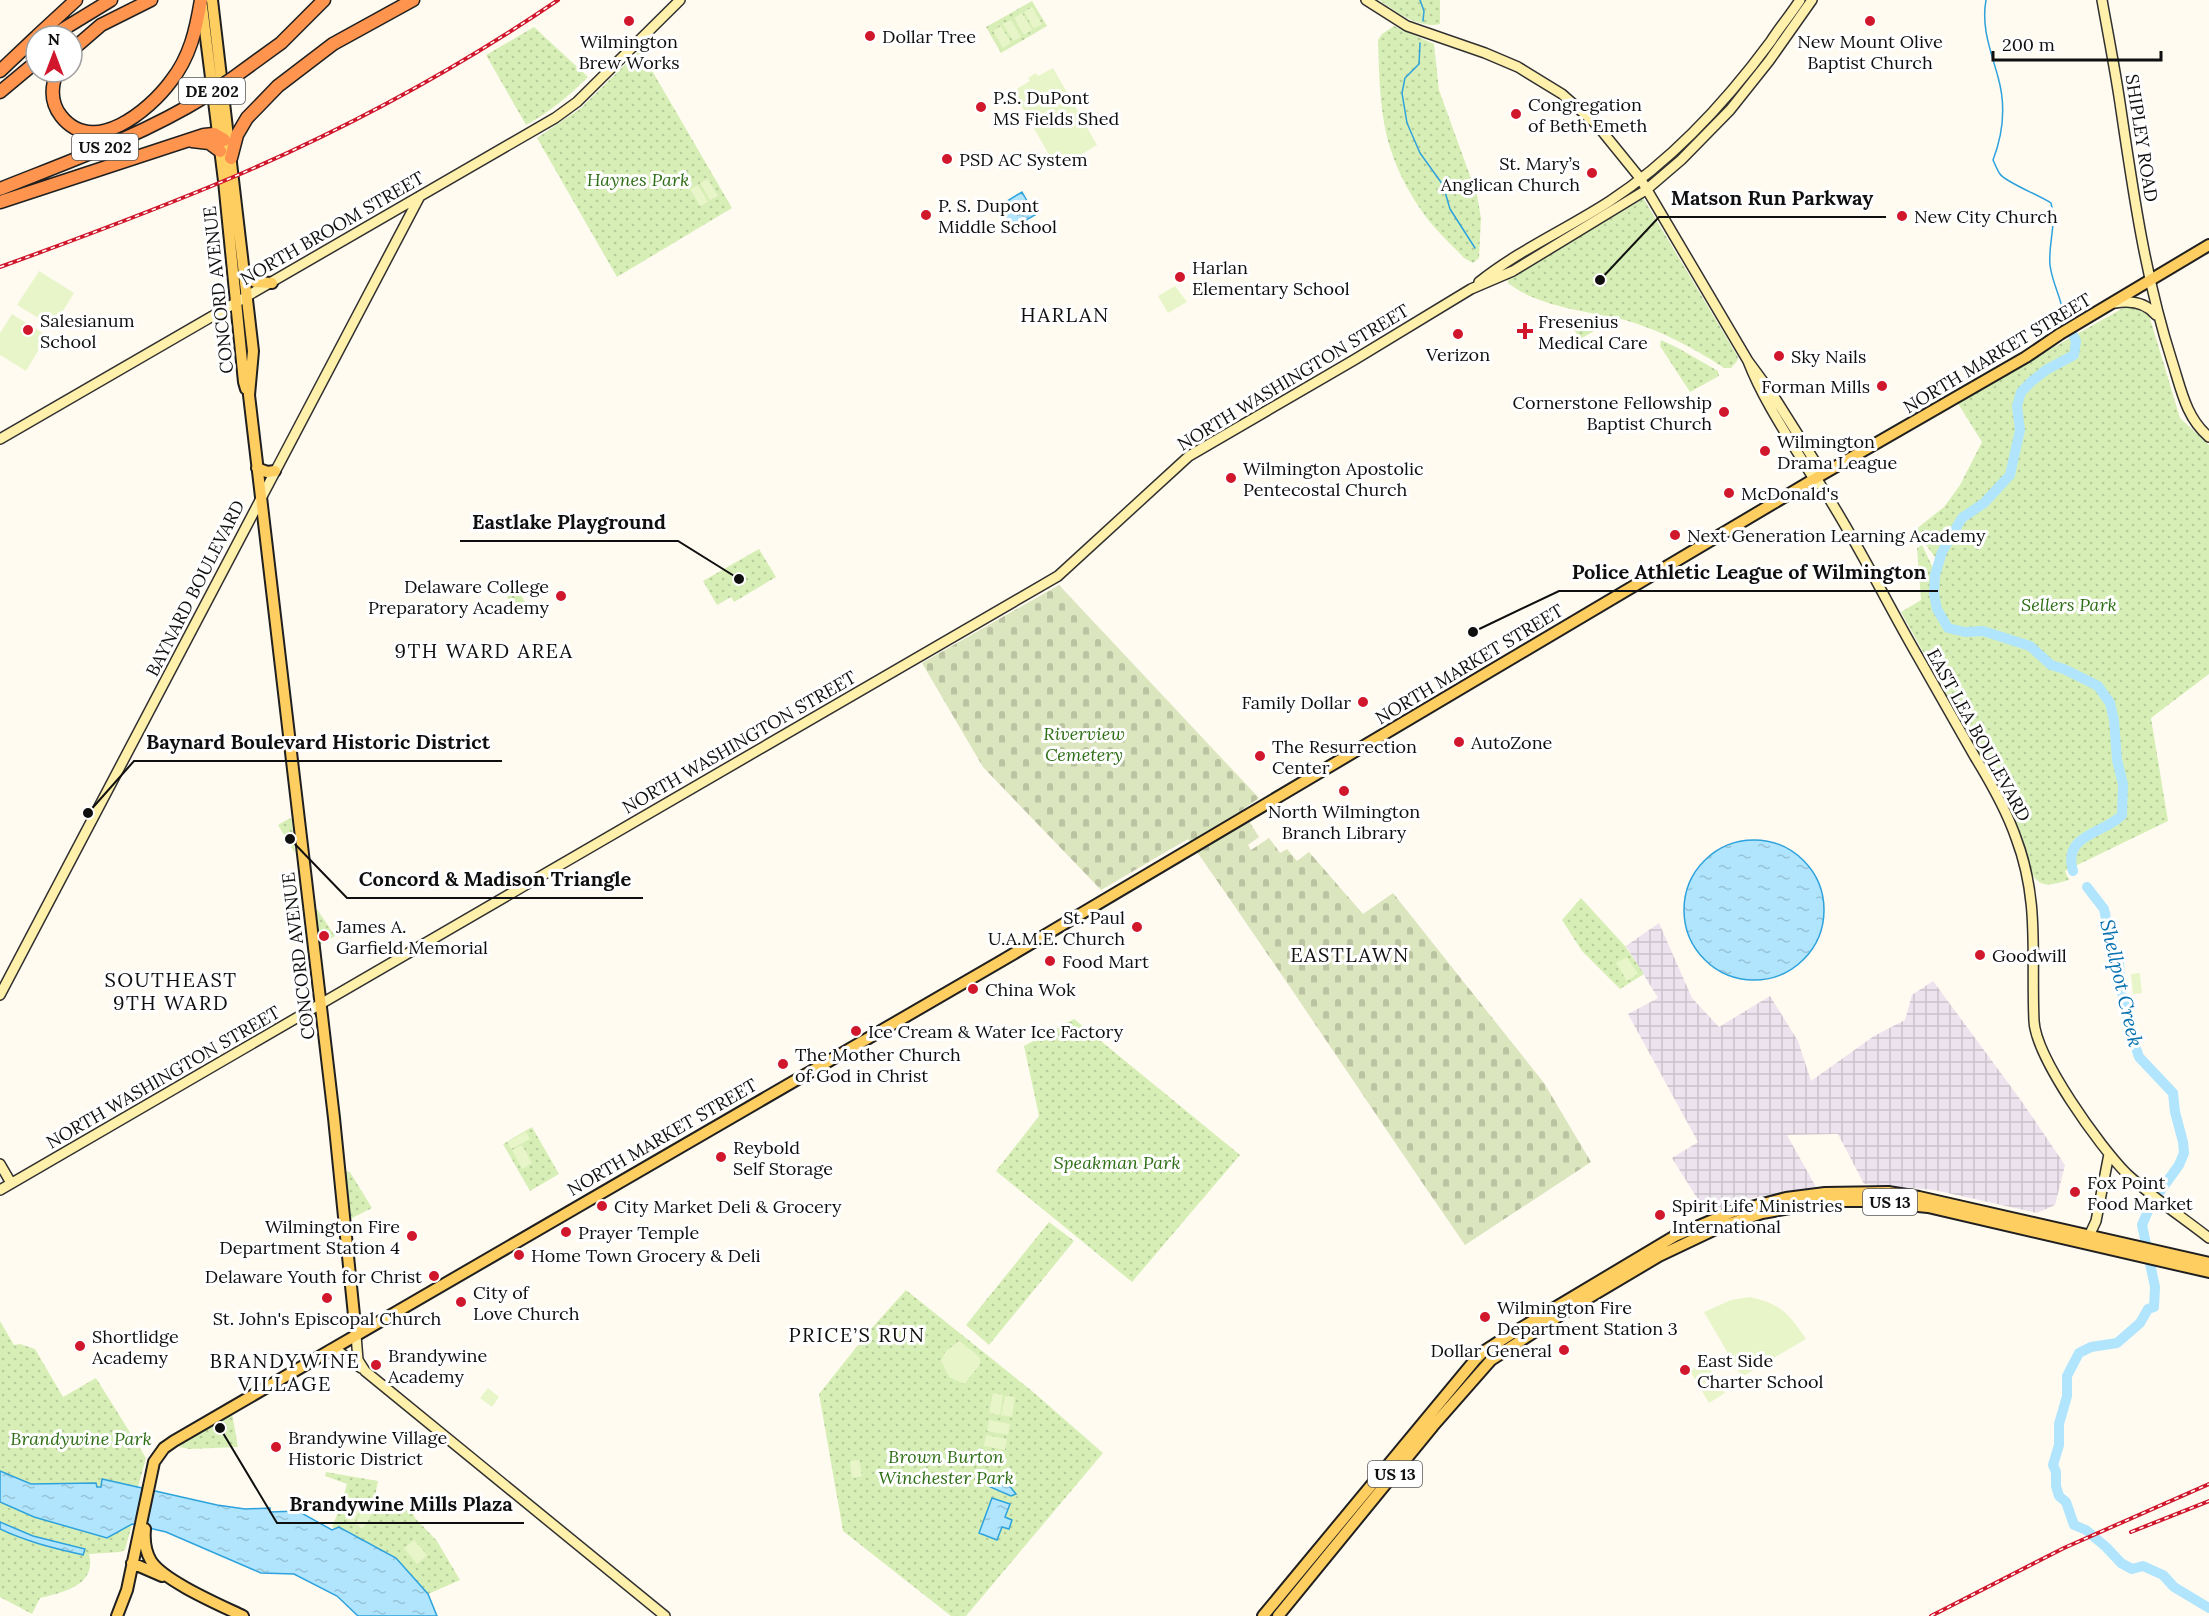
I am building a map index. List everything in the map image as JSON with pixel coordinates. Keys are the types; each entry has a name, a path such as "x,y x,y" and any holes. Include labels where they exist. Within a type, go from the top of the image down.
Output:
{"highway":[{"path":"49,24 76,0"},
{"path":"72,24 111,0"},
{"path":"84,30 141,0"},
{"path":"84,39 100,25 151,0"},
{"path":"53,84 52,98 57,111 75,128 91,132 104,131 136,116 154,101 178,72 194,37 201,0"},
{"name":"US 202","path":"0,189 126,138 163,121 206,96 281,43 324,0"},
{"path":"231,158 237,135 247,118 278,86 333,44 371,21 413,0"},
{"path":"0,72 24,48"},
{"path":"0,72 24,56"},
{"path":"0,92 24,72"},
{"path":"0,202 204,135 220,142"}],"main road":[{"name":"DE 202","path":"201,0 220,142 228,179"},
{"name":"DE 202","path":"212,0 231,158 228,179"},
{"path":"220,142 239,287 246,298"},
{"name":"CONCORD AVENUE","path":"228,179 253,351 249,395 334,1118 357,1335"},
{"name":"CONCORD AVENUE","path":"228,179 235,303 244,382 249,395"},
{"name":"NORTH MARKET STREET","path":"117,1616 127,1590 141,1534 149,1482 156,1456 182,1435 1003,960 1816,478 2026,357 2060,334 2209,245"},
{"path":"243,270 255,282 272,283"},
{"path":"257,468 267,472 275,471"},
{"name":"US 13","path":"1263,1616 1483,1352 1675,1236 1706,1222 1745,1208 1786,1198 1856,1192 1888,1192 2089,1236 2141,1252"},
{"name":"US 13","path":"1278,1616 1433,1426 1491,1360 1568,1310 1659,1256 1720,1227 1756,1215 1807,1205 1870,1201 1928,1207 2069,1240 2154,1255 2209,1272"},
{"path":"1659,1256 1673,1243 1701,1230 1706,1222"},
{"path":"2069,1240 2089,1236"},
{"name":"US 13","path":"2154,1255 2209,1263"},
{"path":"1347,1532 1354,1516 1376,1489 1375,1481"},
{"path":"141,1534 152,1562 180,1583"},
{"path":"132,1563 180,1583 243,1616"}],"street":[{"name":"NORTH BROOM STREET","path":"0,439 525,136 572,106 680,0"},
{"name":"EAST LEA BOULEVARD","path":"1366,0 1407,26 1495,57 1533,75 1582,110 1609,137 1640,178 1748,361 1756,383 1778,421 1812,476 1816,478 1843,519 1906,637 2008,815 2025,866 2032,906 2035,950 2034,1024 2042,1051 2053,1072 2109,1154 2128,1174 2209,1238"},
{"name":"NORTH WASHINGTON STREET","path":"1471,289 1497,267 1611,200 1688,138 1750,68 1800,0"},
{"name":"NORTH WASHINGTON STREET","path":"0,1190 1058,576 1189,456 1471,289 1513,271 1646,190 1681,160 1730,110 1769,61 1812,0"},
{"name":"SHIPLEY ROAD","path":"2102,0 2134,199 2158,317 2188,413 2199,429 2209,438"},
{"name":"BAYNARD BOULEVARD","path":"0,995 252,516 260,496 420,196"},
{"path":"2112,304 2128,302 2141,304 2158,317"},
{"path":"2089,1236 2096,1221 2109,1154"},
{"path":"0,1164 11,1183"},
{"path":"357,1335 358,1360 365,1371"},
{"path":"330,1350 341,1353 365,1371 665,1616"}],"shaded area":[{"path":"1659,923 1692,998 1719,1027 1770,996 1798,1041 1811,1081 1874,1036 1905,1020 1912,995 1933,981 2020,1099 2065,1165 2055,1205 2037,1213 1934,1190 1864,1184 1838,1134 1787,1135 1816,1187 1751,1198 1707,1214 1672,1158 1698,1142 1628,1014 1658,998 1626,946"}],"green space":[{"path":"1379,0 1440,0 1440,24 1416,22"},
{"path":"1032,1 1047,26 1001,53 986,27"},
{"path":"1032,7 1042,24 1034,29 1024,12"},
{"path":"1022,13 1032,30 1024,35 1014,18"},
{"path":"1011,20 1021,37 1013,41 1003,24"},
{"path":"1001,26 1011,43 1003,48 993,31"},
{"path":"1394,26 1434,44 1439,90 1477,195 1481,218 1479,258 1473,263 1464,258 1426,217 1408,189 1390,148 1382,109 1378,40 1382,34"},
{"path":"534,27 588,77 559,103 526,125 486,55"},
{"name":"Haynes Park","path":"640,50 732,208 617,277 537,138 581,108"},
{"path":"1053,68 1097,145 1082,154 1083,157 1077,161 1075,159 1057,169 1013,91 1030,81 1028,78 1036,73 1038,76"},
{"path":"708,179 718,196 710,200 700,183"},
{"path":"698,185 708,202 700,206 690,189"},
{"path":"1642,196 1738,357 1731,368 1724,368 1662,333 1621,319 1547,302 1520,291 1508,283 1507,276"},
{"path":"39,271 74,293 53,327 17,305"},
{"path":"1175,286 1187,302 1168,313 1158,296"},
{"name":"Sellers Park","path":"2125,307 2134,307 2149,315 2180,418 2209,445 2209,674 2151,718 2168,821 2065,871 2069,880 2044,884 2032,874 2011,810 1901,612 1921,600 1917,548 1922,545 1934,570 1937,560 1915,530 1944,507 1960,485 1982,442 1957,402"},
{"path":"12,314 47,336 26,371 0,355 0,333"},
{"path":"1572,316 1602,322 1603,326 1580,339 1569,321"},
{"path":"1661,340 1718,371 1719,376 1690,392 1660,346"},
{"path":"759,549 776,577 734,602 731,597 717,605 703,581"},
{"name":"Riverview Cemetery","path":"1059,585 1259,798 1242,810 1259,837 1248,845 1251,850 1269,838 1280,853 1287,849 1297,861 1309,852 1363,914 1393,893 1544,1083 1591,1162 1465,1245 1188,839 1101,890 983,767 922,663"},
{"path":"516,592 520,594 529,608 517,615 507,597"},
{"path":"290,818 292,821 295,853 278,825"},
{"path":"1581,898 1625,946 1644,974 1620,989 1582,951 1562,920"},
{"path":"317,909 335,936 319,945 315,910"},
{"path":"1627,957 1638,974 1627,981 1616,963"},
{"path":"2140,973 2142,993 2133,994 2131,974"},
{"name":"Speakman Park","path":"1074,1019 1240,1155 1132,1282 996,1171 1039,1116 1024,1046"},
{"path":"532,1127 559,1174 530,1191 503,1144"},
{"path":"526,1132 530,1139 511,1149 507,1142"},
{"path":"522,1145 532,1163 522,1169 512,1150"},
{"path":"345,1171 350,1172 372,1208 350,1219"},
{"path":"1049,1222 1074,1241 989,1345 966,1325"},
{"name":"Brown Burton Winchester Park","path":"906,1290 1032,1391 1103,1453 966,1616 951,1616 843,1531 819,1394 870,1330"},
{"path":"1750,1297 1769,1303 1783,1311 1806,1339 1745,1375 1740,1374 1704,1312 1731,1300"},
{"name":"Brandywine Park","path":"0,1321 14,1345 20,1344 35,1349 63,1397 96,1378 146,1458 138,1487 102,1479 102,1487 97,1487 95,1483 31,1484 0,1471"},
{"path":"959,1341 975,1353 980,1361 964,1384 949,1377 941,1361 945,1352"},
{"path":"1706,1362 1725,1393 1709,1403 1690,1371"},
{"path":"488,1388 499,1397 492,1407 480,1398"},
{"path":"993,1393 1003,1395 1000,1415 989,1413"},
{"path":"1005,1396 1015,1397 1012,1417 1001,1415"},
{"path":"232,1413 238,1447 190,1449 179,1447 179,1443"},
{"path":"989,1420 1010,1424 1008,1435 987,1431"},
{"path":"986,1435 1007,1439 1005,1450 984,1446"},
{"path":"859,1460 862,1476 852,1478 850,1461"},
{"path":"326,1472 378,1481 374,1501 389,1510 392,1507 412,1511 415,1518 437,1541 460,1580 428,1594 396,1558 332,1527 347,1484 325,1476"},
{"path":"355,1501 363,1505 353,1523 345,1518"},
{"path":"0,1502 34,1517 107,1538 132,1524 125,1550 89,1554 90,1565 83,1580 68,1590 40,1598 32,1614 0,1597"},
{"path":"365,1507 373,1512 363,1529 355,1524"},
{"path":"414,1540 427,1555 417,1564 404,1548"}],"water":[{"path":"1022,192 1035,215 1012,228 999,206"},
{"path":"1754,840 1781,845 1804,860 1819,883 1824,910 1819,937 1804,960 1781,975 1754,980 1727,975 1704,960 1689,937 1684,910 1689,883 1704,860 1727,845"},
{"path":"0,1471 31,1484 96,1483 97,1487 101,1487 102,1479 217,1505 245,1509 270,1508 270,1512 298,1511 332,1530 339,1527 396,1558 428,1594 437,1616 358,1616 337,1596 294,1574 261,1573 166,1532 132,1524 107,1538 34,1517 0,1502"},
{"path":"997,1481 1007,1483 1016,1494 1011,1496 988,1486"},
{"path":"992,1498 1010,1504 1005,1517 1012,1520 1009,1529 1002,1527 997,1540 979,1533"},
{"path":"0,1522 33,1536 85,1549 83,1555 10,1534 0,1529"}],"waterway":[{"path":"1420,0 1424,11 1423,21"},
{"name":"Shellpot Creek","path":"1986,0 1986,30 2003,109 2001,130 1993,160 2003,177 2051,203 2053,218 2050,265 2064,317"},
{"path":"1420,43 1419,64 1405,78 1402,93 1407,123 1420,153 1443,185 1450,209 1475,248"},
{"name":"Shellpot Creek","path":"2064,317 2076,341 2074,355 2046,370 2021,392 2017,406 2020,430 2010,475 1984,503 1962,518 1942,552 1935,575 1934,594 1937,609 1948,628 1965,632 1983,631 2030,646 2051,665 2098,686 2110,703 2114,720 2117,760 2123,784 2122,815 2079,842 2073,849 2071,859 2073,871"},
{"name":"Shellpot Creek","path":"2087,887 2104,909 2110,938 2119,961 2120,984 2139,1057 2173,1093 2184,1153 2179,1165 2151,1204 2142,1225 2155,1287 2154,1307 2148,1309 2140,1323 2117,1343 2091,1347 2079,1353 2067,1376 2067,1396 2059,1424 2059,1445 2053,1465 2056,1472 2056,1486 2059,1496 2066,1502 2074,1525 2086,1530 2121,1563 2132,1569 2143,1566 2163,1575 2174,1587 2209,1608"}],"railway":[{"path":"0,267 179,199 321,137 442,73 558,0"},
{"path":"1931,1616 2064,1548 2209,1484"},
{"path":"2131,1532 2209,1501"}],"place":[{"name":"Wilmington Brew Works","path":"629,21"},
{"name":"New Mount Olive Baptist Church","path":"1870,21"},
{"name":"Dollar Tree","path":"870,36"},
{"name":"P.S. DuPont MS Fields Shed","path":"981,107"},
{"name":"Congregation of Beth Emeth","path":"1516,114"},
{"name":"PSD AC System","path":"947,159"},
{"name":"St. Mary’s Anglican Church","path":"1592,173"},
{"name":"P. S. Dupont Middle School","path":"926,215"},
{"name":"New City Church","path":"1902,216"},
{"name":"Harlan Elementary School","path":"1180,277"},
{"name":"Matson Run Parkway","path":"1600,280"},
{"name":"Salesianum School","path":"28,330"},
{"name":"Fresenius Medical Care","path":"1525,331"},
{"name":"Verizon","path":"1458,334"},
{"name":"Sky Nails","path":"1779,356"},
{"name":"Forman Mills","path":"1882,386"},
{"name":"Cornerstone Fellowship Baptist Church","path":"1724,412"},
{"name":"Wilmington Drama League","path":"1765,451"},
{"name":"Wilmington Apostolic Pentecostal Church","path":"1231,478"},
{"name":"McDonald's","path":"1729,493"},
{"name":"Next Generation Learning Academy","path":"1675,535"},
{"name":"Eastlake Playground","path":"739,579"},
{"name":"Delaware College Preparatory Academy","path":"561,596"},
{"name":"Police Athletic League of Wilmington","path":"1473,632"},
{"name":"Family Dollar","path":"1363,702"},
{"name":"AutoZone","path":"1459,742"},
{"name":"The Resurrection Center","path":"1260,756"},
{"name":"North Wilmington Branch Library","path":"1344,791"},
{"name":"Baynard Boulevard Historic District","path":"88,813"},
{"name":"Concord & Madison Triangle","path":"290,839"},
{"name":"St. Paul U.A.M.E. Church","path":"1137,927"},
{"name":"James A. Garfield Memorial","path":"324,936"},
{"name":"Goodwill","path":"1980,955"},
{"name":"Food Mart","path":"1050,961"},
{"name":"China Wok","path":"973,989"},
{"name":"Ice Cream & Water Ice Factory","path":"856,1031"},
{"name":"The Mother Church of God in Christ","path":"783,1064"},
{"name":"Reybold Self Storage","path":"721,1157"},
{"name":"Fox Point Food Market","path":"2075,1192"},
{"name":"City Market Deli & Grocery","path":"602,1206"},
{"name":"Spirit Life Ministries International","path":"1660,1215"},
{"name":"Prayer Temple","path":"566,1232"},
{"name":"Wilmington Fire Department Station 4","path":"412,1236"},
{"name":"Home Town Grocery & Deli","path":"519,1255"},
{"name":"Delaware Youth for Christ","path":"434,1276"},
{"name":"St. John's Episcopal Church","path":"327,1298"},
{"name":"City of Love Church","path":"461,1302"},
{"name":"Wilmington Fire Department Station 3","path":"1485,1317"},
{"name":"Shortlidge Academy","path":"80,1346"},
{"name":"Dollar General","path":"1564,1350"},
{"name":"Brandywine Academy","path":"376,1365"},
{"name":"East Side Charter School","path":"1685,1370"},
{"name":"Brandywine Mills Plaza","path":"220,1428"},
{"name":"Brandywine Village Historic District","path":"276,1447"}],"district":[{"name":"HARLAN","path":"1065,314"},
{"name":"9TH WARD AREA","path":"484,650"},
{"name":"EASTLAWN","path":"1350,954"},
{"name":"SOUTHEAST 9TH WARD","path":"171,990"},
{"name":"PRICE’S RUN","path":"857,1334"},
{"name":"BRANDYWINE VILLAGE","path":"285,1372"}]}
